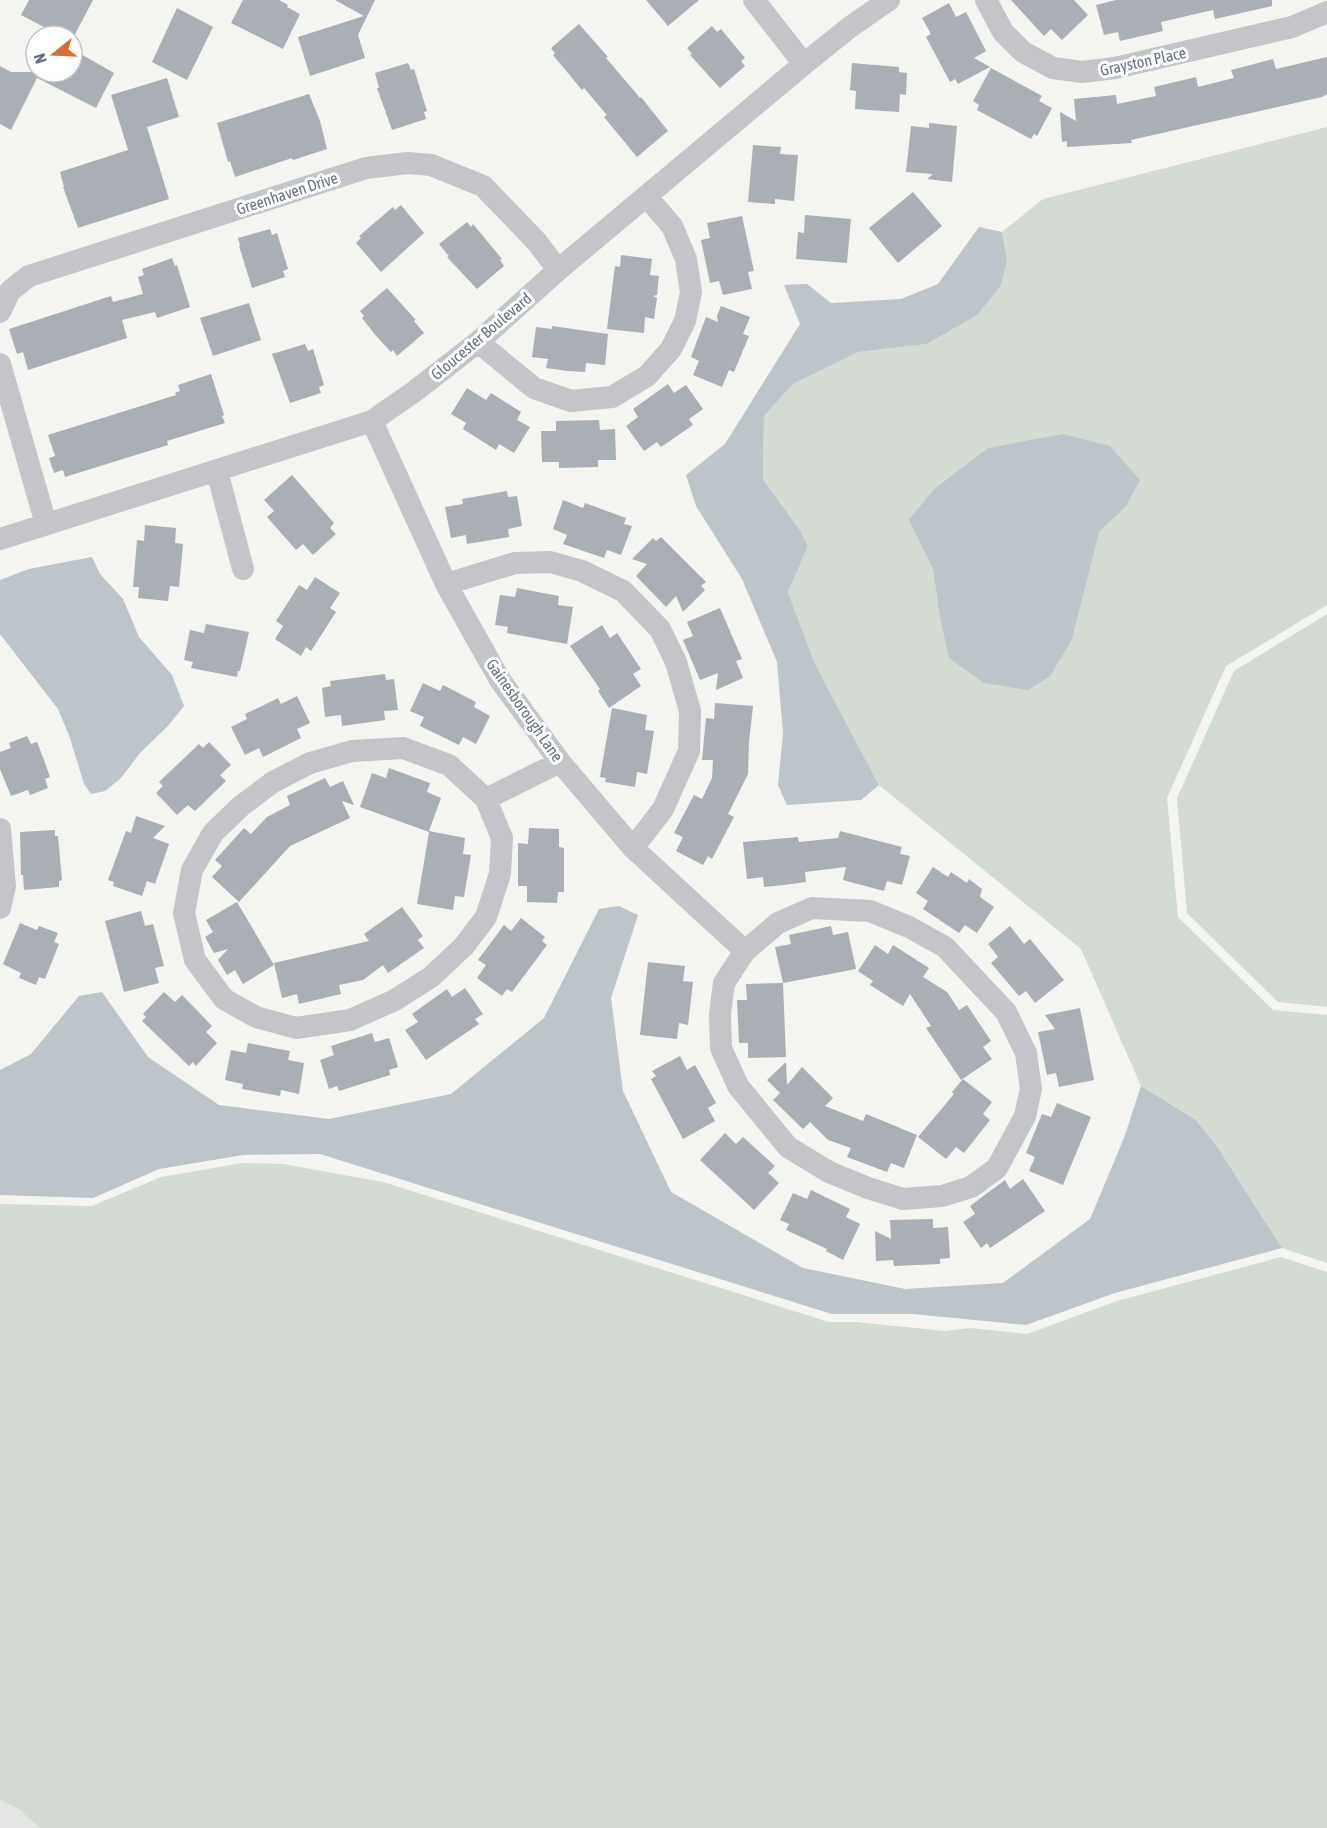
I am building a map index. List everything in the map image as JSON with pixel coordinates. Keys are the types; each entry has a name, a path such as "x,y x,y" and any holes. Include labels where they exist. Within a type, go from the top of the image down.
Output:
{"street":[{"path":"754,0 804,64"},
{"name":"Gloucester Boulevard","path":"0,539 372,421 478,342 558,270 804,64 850,27 889,0"},
{"name":"Grayston Place","path":"987,0 1003,32 1023,52 1053,68 1082,72 1115,68 1292,27 1327,12"},
{"name":"Greenhaven Drive","path":"0,312 10,291 29,276 366,168 390,164 431,165 483,186 537,242 558,270"},
{"path":"478,342 534,388 571,401 612,397 647,376 671,349 685,321 691,292 686,259 672,226 646,196"},
{"path":"0,364 46,524"},
{"name":"Gainesborough Lane","path":"372,421 447,584 500,680 560,762 633,848 745,951"},
{"path":"216,471 243,569"},
{"path":"447,584 515,563 550,562 582,572 623,591 660,629 676,662 690,711 689,751 663,809 633,848"},
{"path":"403,748 449,765 486,799 502,838 500,874 486,917 464,946 431,977 395,1000 350,1020 296,1028 256,1017 224,999 195,960 184,913 192,870 213,833 241,806 273,782 310,763 352,751 403,748"},
{"path":"486,799 560,762"},
{"path":"0,829 5,886 0,908"},
{"path":"812,908 870,911 909,927 945,946 1006,1012 1026,1053 1031,1089 1025,1116 997,1167 971,1187 942,1196 903,1199 829,1172 788,1147 738,1086 721,1048 720,1014 724,982 745,951 778,923 812,908"}],"shaded area":[{"path":"1327,127 1327,605 1226,666 1167,798 1178,917 1273,1010 1327,1015 1327,1263 1282,1248 1218,1148 1196,1120 1141,1086 1081,949 879,785 815,664 788,592 808,546 799,529 763,479 764,416 793,384 858,352 926,344 1007,260 1002,232 1043,199"},
{"path":"979,227 1002,232 1007,260 1001,285 977,315 926,344 858,352 793,384 764,416 763,479 799,529 808,546 788,592 815,664 879,785 861,800 787,805 778,785 783,733 777,662 742,579 696,506 686,475 725,444 800,324 784,285 807,284 831,303 901,299 938,284"},
{"path":"1063,434 1110,446 1140,480 1126,506 1099,532 1072,639 1050,676 1028,690 984,683 949,658 933,569 909,520 933,490 988,448"},
{"path":"92,557 100,574 123,599 139,637 172,675 184,706 168,726 140,753 121,778 105,791 91,794 84,784 70,738 58,709 0,634 0,580 29,569"},
{"path":"1327,614 1327,1007 1278,1002 1187,913 1177,798 1234,671"},
{"path":"619,906 638,915 611,998 623,1091 671,1192 803,1268 905,1289 1003,1283 1090,1219 1124,1138 1141,1086 1196,1120 1218,1148 1282,1248 1115,1293 1026,1325 913,1314 832,1314 320,1154 243,1155 159,1169 93,1198 0,1195 0,1070 31,1054 79,996 102,992 148,1057 219,1105 329,1119 451,1094 544,1018 599,909"},
{"path":"243,1163 283,1164 383,1182 829,1322 856,1322 945,1331 970,1328 1027,1334 1117,1301 1281,1257 1327,1272 1327,1828 40,1828 20,1810 0,1800 0,1204 92,1206 161,1177"},
{"path":"0,1800 20,1810 40,1828 0,1828"}],"building":[{"path":"29,0 93,0 80,24 38,24 21,15"},
{"path":"243,0 279,0 300,14 283,49 231,23"},
{"path":"335,0 375,0 358,35 365,58 310,76 298,37 364,16"},
{"path":"646,0 699,0 668,26"},
{"path":"1011,0 1074,0 1088,15 1062,40 1051,29 1044,36"},
{"path":"1116,0 1272,0 1272,6 1215,19 1213,10 1161,22 1163,31 1120,41 1118,32 1104,35 1096,5"},
{"path":"949,3 956,17 966,12 986,51 974,58 990,67 958,84 955,79 950,82 926,37 931,34 922,18"},
{"path":"177,8 213,27 187,80 152,62"},
{"path":"579,24 668,131 637,157 604,117 607,115 584,88 582,90 553,55 555,53 551,48"},
{"path":"712,26 717,32 721,29 745,58 741,61 745,66 720,88 690,55 692,54 687,48"},
{"path":"84,56 114,73 96,108 49,84 84,84"},
{"path":"1327,57 1327,94 1322,97 1131,140 1132,143 1067,147 1067,141 1062,142 1060,112 1076,121 1074,99 1116,95 1117,104 1156,96 1154,87 1196,77 1198,87 1234,78 1231,70 1273,59 1276,69"},
{"path":"408,63 411,70 414,69 427,111 424,112 426,119 392,130 377,88 379,88 375,73"},
{"path":"852,63 899,67 899,72 907,73 906,95 900,94 899,112 855,109 856,91 850,90"},
{"path":"0,66 11,72 24,72 24,84 34,84 11,130 0,124"},
{"path":"991,68 1042,96 1039,101 1052,108 1037,136 1034,134 1031,139 977,110 979,105 973,101"},
{"path":"167,78 179,117 147,127 169,199 78,228 60,172 128,150 111,95"},
{"path":"309,94 320,121 327,149 235,177 230,161 228,162 217,123"},
{"path":"929,123 957,126 952,182 927,179 933,174 906,172 911,126 929,128"},
{"path":"753,145 781,147 780,154 798,155 794,201 775,199 775,204 748,202"},
{"path":"913,192 942,226 898,263 869,228"},
{"path":"401,205 424,233 381,272 356,243 361,238 359,236 393,207 395,210"},
{"path":"805,215 851,219 847,263 796,259 798,232 804,233"},
{"path":"742,216 754,271 748,272 752,289 723,295 719,281 710,283 701,240 710,238 707,223"},
{"path":"467,222 471,227 473,224 502,259 500,260 504,266 477,289 447,257 449,256 439,244"},
{"path":"270,229 272,235 277,233 288,269 283,271 285,277 252,288 238,238"},
{"path":"621,255 652,259 650,275 659,276 657,295 653,296 657,298 654,319 645,317 644,333 607,329 615,266 620,267"},
{"path":"172,258 175,266 177,265 190,307 157,318 155,312 122,320 127,338 28,370 23,352 17,354 9,329 111,296 113,302 143,294 138,277 144,275 142,269"},
{"path":"387,288 416,320 414,321 424,333 397,356 377,337 362,318 364,316 360,311"},
{"path":"249,303 261,340 213,356 200,318"},
{"path":"721,306 750,317 743,334 749,336 734,372 729,370 722,387 693,375 699,361 691,357 706,317 718,322 717,316"},
{"path":"552,326 608,334 605,365 586,363 585,372 546,368 548,359 532,357 536,327 552,329"},
{"path":"305,344 308,351 313,349 324,385 319,387 321,393 290,403 272,354"},
{"path":"211,374 225,423 167,441 168,445 65,477 63,470 54,473 49,458 55,456 48,435 176,395 175,393 180,391 178,385"},
{"path":"668,384 674,393 686,385 703,409 689,419 693,425 661,447 657,442 644,451 626,426 638,417 633,409"},
{"path":"467,388 486,400 491,393 521,412 517,420 530,427 514,453 499,444 496,450 463,429 466,423 451,414"},
{"path":"599,420 600,430 615,429 616,460 598,460 598,467 559,468 559,462 542,462 541,431 556,431 556,421"},
{"path":"292,475 334,523 330,528 336,534 313,555 303,544 296,550 267,517 274,511 264,500"},
{"path":"507,491 508,497 517,496 522,526 508,529 509,537 467,544 466,535 451,538 445,507 463,504 462,499"},
{"path":"563,500 583,508 585,503 626,518 624,524 632,526 621,555 607,550 604,558 563,544 567,535 553,529"},
{"path":"145,525 176,528 175,543 183,544 179,587 170,586 168,601 138,598 139,587 133,587 137,540 144,541"},
{"path":"661,537 706,582 701,586 705,590 683,612 676,596 666,607 636,576 647,564 632,559 653,538 656,541"},
{"path":"315,577 340,593 330,608 336,612 311,651 306,647 301,656 275,639 283,626 276,621 299,585 307,590"},
{"path":"517,588 559,596 558,605 573,607 567,644 507,633 508,627 495,625 500,595 515,597"},
{"path":"720,608 742,659 736,661 743,678 716,690 718,673 700,680 683,640 693,636 687,622"},
{"path":"206,624 249,632 237,677 191,668 193,662 184,660 190,630 204,633"},
{"path":"602,625 610,638 617,633 641,669 633,674 641,686 609,708 598,691 600,689 570,646"},
{"path":"385,674 386,680 394,679 398,710 384,711 385,720 342,726 341,715 325,717 322,688 331,686 330,681"},
{"path":"423,683 440,691 443,685 476,702 474,707 490,716 476,744 463,737 459,745 420,726 424,717 410,711"},
{"path":"297,696 310,723 297,729 301,738 263,757 259,748 245,755 231,727 247,719 245,714 278,698 281,704"},
{"path":"715,703 753,706 748,774 728,814 734,817 712,859 708,856 703,865 676,851 683,837 674,833 694,795 702,799 712,778 713,760 702,760 706,718 714,719"},
{"path":"612,708 647,715 645,730 654,731 647,774 637,772 635,787 605,782 606,778 600,777"},
{"path":"27,736 31,744 37,742 50,777 45,779 48,788 30,795 28,790 11,796 0,769 0,752 11,748 9,743"},
{"path":"209,742 231,765 220,775 226,781 195,811 188,805 177,815 156,793 163,786 159,782 199,744 203,748"},
{"path":"389,768 430,783 427,792 441,798 429,831 465,838 463,854 471,855 464,897 455,896 453,910 417,904 429,832 360,807 372,773 386,778"},
{"path":"325,778 330,787 343,781 354,805 342,801 350,818 290,846 239,902 212,877 222,866 215,860 244,828 251,834 267,817 290,805 287,796"},
{"path":"136,816 165,826 153,838 169,844 155,884 147,881 142,896 113,886 114,882 108,880 126,831 131,833"},
{"path":"529,828 559,829 559,847 564,848 564,892 558,892 557,903 527,902 527,886 518,886 518,843 528,844"},
{"path":"55,830 55,836 58,836 62,880 59,881 59,887 24,890 23,875 21,875 20,832"},
{"path":"840,831 902,847 900,854 910,856 902,885 887,881 884,891 843,880 846,867 805,872 806,882 784,885 764,887 763,877 747,879 743,842 798,837 799,842 838,838"},
{"path":"933,867 948,877 951,872 967,883 969,879 982,889 980,897 994,907 977,933 965,925 959,933 923,909 928,901 916,893"},
{"path":"237,902 274,965 243,984 235,970 227,975 218,960 228,949 214,953 205,937 213,932 206,920"},
{"path":"402,907 423,936 418,940 424,948 388,973 383,965 363,980 339,985 341,994 299,1004 297,994 282,998 274,963 369,941 364,934"},
{"path":"141,911 145,926 153,924 164,966 155,968 159,983 124,992 105,921"},
{"path":"521,918 545,937 542,941 547,945 512,992 507,989 502,996 477,978 486,965 478,960 504,925 511,931"},
{"path":"20,923 37,930 39,926 58,933 54,942 59,944 45,979 39,977 36,985 19,978 21,973 3,964"},
{"path":"831,926 833,935 848,932 856,969 783,983 775,947 791,944 789,935"},
{"path":"1010,926 1024,944 1030,939 1064,980 1035,1003 1026,991 1019,996 991,963 998,957 988,944"},
{"path":"875,945 888,954 893,945 929,968 923,977 947,992 959,1010 967,1005 991,1041 983,1047 992,1059 961,1080 926,1028 931,1026 910,994 903,1006 870,985 873,981 858,971"},
{"path":"648,962 685,966 683,981 693,982 688,1025 679,1023 677,1039 640,1035"},
{"path":"783,983 786,1057 748,1058 748,1043 739,1043 737,1000 747,1000 746,984"},
{"path":"465,988 483,1014 475,1019 479,1024 426,1060 405,1030 418,1022 412,1014 447,989 452,997"},
{"path":"164,992 175,1002 182,995 212,1026 206,1032 217,1043 196,1066 193,1062 189,1066 142,1021 146,1017 143,1014"},
{"path":"1080,1008 1094,1080 1059,1087 1056,1073 1047,1075 1038,1032 1055,1029 1045,1015"},
{"path":"372,1033 375,1042 389,1038 398,1067 389,1070 390,1075 339,1091 337,1086 329,1089 320,1060 334,1055 331,1046"},
{"path":"248,1043 290,1051 288,1060 304,1063 299,1094 281,1090 280,1096 242,1089 243,1084 225,1080 231,1050 246,1053"},
{"path":"680,1056 687,1070 695,1065 716,1103 708,1108 715,1121 683,1139 651,1079 656,1076 652,1071"},
{"path":"786,1062 787,1085 802,1067 833,1098 825,1106 863,1121 866,1114 917,1135 904,1168 891,1163 887,1172 847,1157 851,1148 828,1140 810,1122 803,1129 773,1100 780,1093 767,1080"},
{"path":"963,1079 992,1102 983,1114 990,1120 964,1153 956,1147 946,1159 918,1137 954,1094 952,1092"},
{"path":"1057,1103 1091,1117 1063,1185 1029,1171 1035,1157 1026,1153 1042,1114 1051,1117"},
{"path":"725,1133 736,1144 743,1137 775,1166 768,1173 779,1183 754,1210 700,1160"},
{"path":"1023,1179 1045,1211 990,1248 987,1243 981,1248 963,1222 975,1214 970,1206 1005,1180 1010,1189"},
{"path":"811,1190 850,1209 846,1217 860,1224 843,1260 826,1251 827,1249 786,1230 789,1224 780,1220 793,1193 807,1199"},
{"path":"933,1219 933,1228 948,1227 950,1258 940,1259 940,1264 894,1266 893,1260 876,1261 875,1231 891,1239 890,1220"}]}
